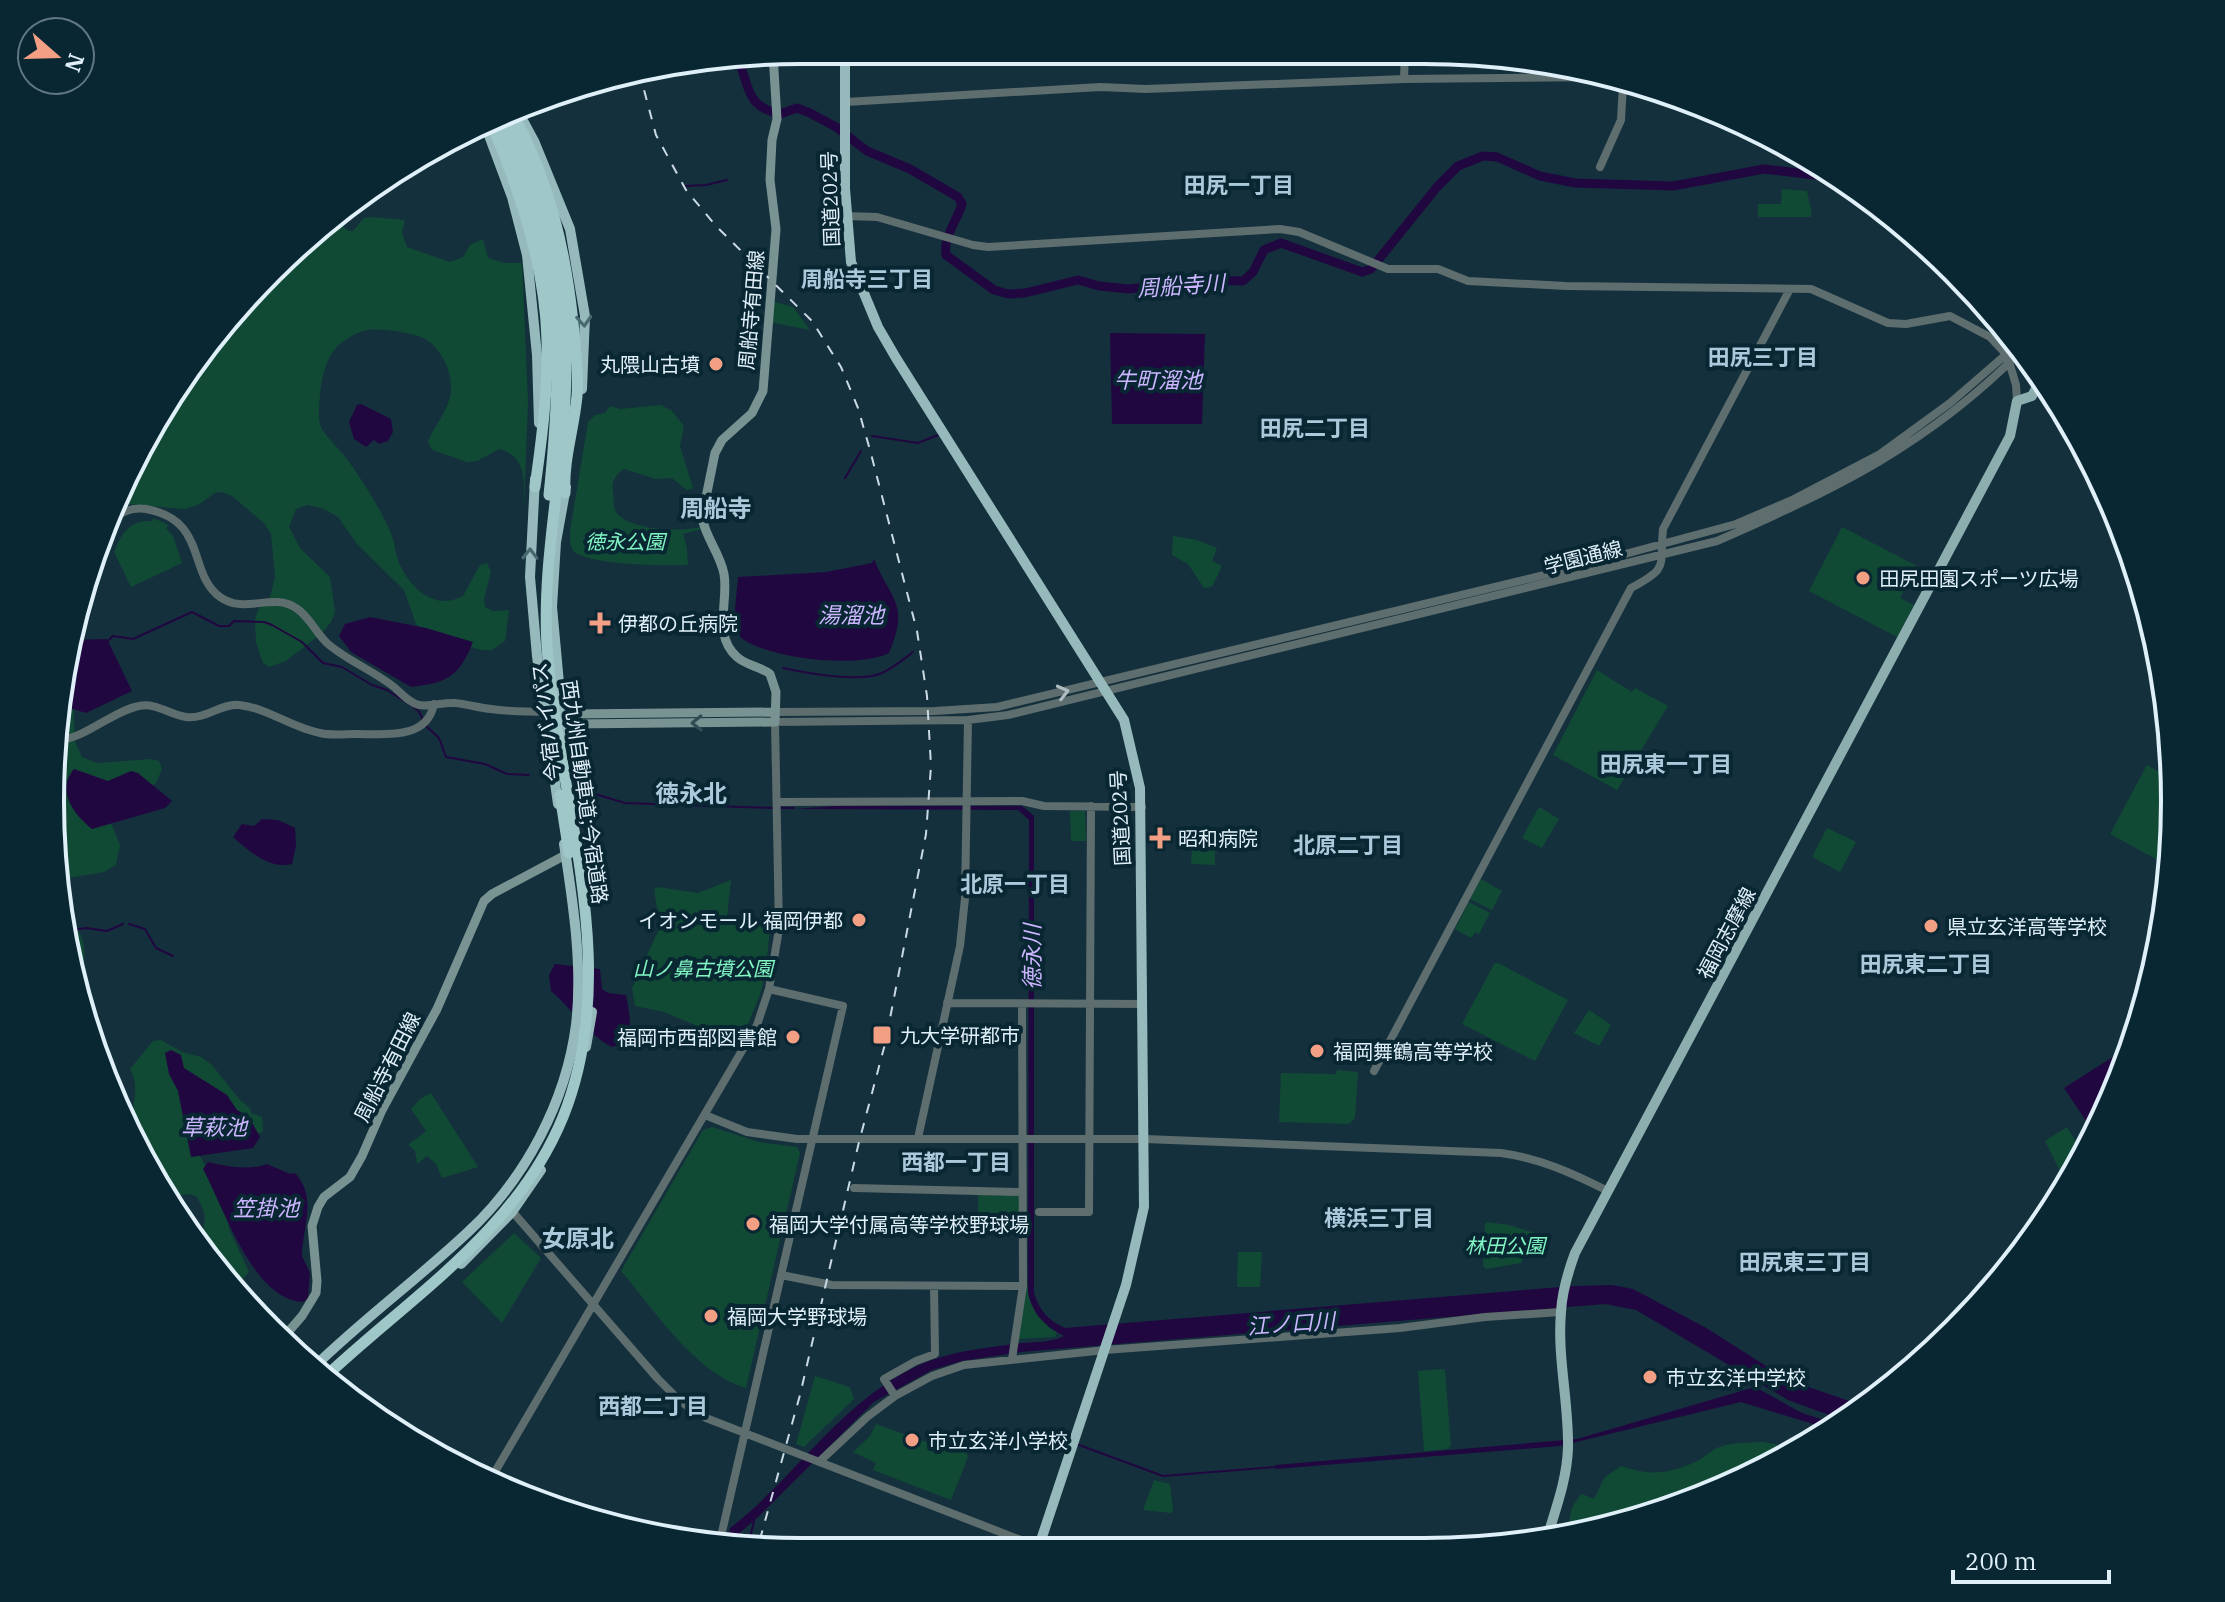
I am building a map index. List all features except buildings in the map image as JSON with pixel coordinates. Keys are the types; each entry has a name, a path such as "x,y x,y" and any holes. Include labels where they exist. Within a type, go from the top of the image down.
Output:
{"highway":[{"name":"国道202号","path":"845,64 846,216 851,262 878,327 1124,720 1142,807 1144,1207 1132,1264 1043,1538"},
{"path":"519,120 551,203 567,268 578,374 564,471 565,493"},
{"name":"西九州自動車道;今宿道路","path":"335,1372 460,1259 508,1210 533,1175 556,1133 576,1077 584,1039 589,994 587,941 547,646 549,556 565,401 564,308 541,200 511,124"},
{"name":"西九州自動車道;今宿道路","path":"327,1365 464,1245 515,1188 539,1151 557,1112 579,1026 582,969 577,906 541,648 542,557 556,400 555,305 541,232 523,177 502,128"},
{"path":"495,131 521,201 542,285 547,372 535,487"},
{"name":"今宿バイパス","path":"321,1360 352,1329 433,1264 486,1215 520,1170 542,1133 559,1092 576,1026 578,963 566,855 537,656 530,577 539,417 537,355 527,255 512,197 488,134"},
{"name":"今宿バイパス","path":"335,1372 477,1249 512,1211 555,1145 580,1079 590,1030 593,969 591,920 561,717 552,607 556,542 565,493"}],"main road":[{"name":"周船寺有田線","path":"774,65 777,119 770,180 775,242 763,391 752,413 729,431 715,453 702,517 703,527 717,552 724,576 725,640 738,658 770,674 776,692 775,717"},
{"path":"2017,401 2032,396 2035,390"},
{"name":"福岡志摩線","path":"1550,1527 1562,1488 1568,1444 1561,1312 1565,1284 1575,1253 2010,436 2017,401"},
{"path":"545,712 561,717 593,714 775,717"},
{"name":"周船寺有田線","path":"289,1331 316,1293 312,1226 318,1207 324,1197 350,1177 362,1156 382,1110 437,1009 477,913 492,894 581,847"}],"street":[{"path":"1404,79 1405,64"},
{"path":"846,102 1100,87 1146,89 1404,79 1564,77"},
{"path":"1600,167 1621,120 1623,91"},
{"path":"846,216 877,217 988,247 1280,229 1299,232 1388,269 1438,269 1468,281 1566,286 1811,289 1888,323 1906,324 1950,316 1990,337 2008,358 2017,401"},
{"path":"1374,1071 1631,588 1654,576 1664,550 1663,529 1790,289"},
{"name":"学園通線","path":"2008,358 2011,354"},
{"name":"学園通線","path":"1104,686 1664,550 1766,512 1880,454 2012,356"},
{"path":"123,512 138,508 167,517 180,526 193,542 206,579 220,597 242,606 271,601 291,605 303,613 323,639 412,702 419,705 456,703 490,709 545,712"},
{"path":"775,717 969,710 1104,686"},
{"path":"775,717 968,720 1041,708 1104,686"},
{"path":"67,738 78,737 100,722 143,705 186,717 202,716 238,704 319,733 396,734 415,730 434,704"},
{"path":"495,1471 744,1050 769,989 779,929 775,717"},
{"path":"918,1138 960,946 965,898 968,720"},
{"path":"777,807 966,806 1022,801 1044,806 1142,807"},
{"path":"1039,1212 1089,1212 1091,806"},
{"path":"722,1533 843,1006 769,989"},
{"path":"947,1003 1143,1004"},
{"path":"1012,1359 1023,1286 1022,1004"},
{"path":"705,1115 762,1135 812,1139 1145,1139 1501,1153 1528,1157 1568,1171 1606,1190"},
{"path":"854,1188 1022,1192"},
{"path":"512,1211 681,1402 718,1424 1014,1538"},
{"path":"781,1275 832,1285 1023,1286"},
{"path":"895,1396 884,1379 935,1354 934,1286"},
{"path":"819,1462 867,1417 895,1396 932,1376 964,1365 1106,1348 1400,1328 1485,1317 1561,1312"}],"green space":[{"path":"1782,189 1807,191 1810,217 1758,217 1758,204 1781,204"},
{"path":"364,218 405,220 402,232 407,247 450,262 463,257 470,245 483,239 488,258 505,263 522,263 528,400 524,512 523,474 516,459 509,453 499,449 477,461 467,462 432,450 428,442 446,408 451,386 443,357 426,339 401,332 367,330 346,340 334,351 325,368 319,409 322,429 343,453 375,502 393,539 401,566 412,584 436,600 453,600 463,596 480,565 487,563 491,572 485,607 493,611 509,610 505,641 492,650 482,650 437,639 423,632 416,624 404,590 357,544 338,517 322,508 307,505 296,509 289,527 300,548 330,577 335,612 321,634 286,661 269,667 263,663 256,642 255,620 258,610 270,597 275,577 271,534 264,523 232,496 222,492 185,509 127,504 163,432 216,352 280,280 315,247 341,225 353,231"},
{"path":"771,301 793,307 810,330 769,322"},
{"name":"徳永公園","path":"661,405 672,411 684,426 680,446 693,488 687,490 672,478 656,479 624,469 613,481 614,506 621,517 642,526 669,529 701,527 683,534 688,565 613,562 576,553 571,546 570,531 588,422 595,415 605,413 610,406 620,409"},
{"path":"153,518 169,525 166,528 173,536 182,563 131,587 114,552 127,529"},
{"name":"田尻田園スポーツ広場","path":"1842,527 1917,566 1900,598 1914,605 1897,637 1809,591"},
{"path":"1173,536 1197,540 1217,548 1212,561 1222,566 1212,587 1204,588 1188,564 1172,555"},
{"path":"1597,670 1632,692 1635,688 1668,706 1617,790 1553,755"},
{"path":"72,694 75,742 82,757 97,763 151,759 159,761 162,769 156,783 109,818 120,845 116,865 104,872 68,878 64,801"},
{"path":"2147,765 2160,772 2158,860 2110,834"},
{"path":"1539,807 1559,819 1542,848 1522,838"},
{"path":"1070,811 1085,811 1086,841 1071,841"},
{"path":"1827,828 1856,842 1840,872 1812,857"},
{"path":"1193,834 1215,834 1215,865 1191,864"},
{"path":"1481,879 1502,891 1492,910 1470,899"},
{"name":"山ノ鼻古墳公園","path":"731,880 727,917 771,919 765,976 740,1044 664,1012 635,1006 632,988 660,927 654,889 698,893"},
{"path":"1469,902 1490,913 1479,934 1475,932 1471,938 1455,929"},
{"path":"75,926 81,935 83,966"},
{"path":"1498,963 1568,1000 1535,1061 1462,1024 1494,964"},
{"path":"1589,1010 1611,1025 1599,1046 1574,1033"},
{"path":"161,1040 182,1052 201,1057 212,1065 251,1113 262,1117 263,1131 256,1135 181,1092 193,1143 220,1194 229,1229 249,1272 244,1278 239,1278 203,1231 204,1217 196,1196 179,1196 133,1112 135,1085 130,1069 153,1041"},
{"path":"1337,1070 1358,1072 1355,1118 1349,1124 1279,1122 1281,1073 1336,1074"},
{"path":"431,1093 478,1167 442,1178 436,1164 427,1156 417,1164 415,1151 408,1145 426,1131 411,1109"},
{"name":"福岡大学野球場","path":"712,1127 759,1142 797,1147 800,1153 746,1388 728,1381 693,1355 621,1271 703,1130"},
{"path":"2067,1127 2077,1143 2061,1172 2045,1141"},
{"path":"978,1192 1022,1192 1022,1221 978,1221"},
{"name":"林田公園","path":"1487,1222 1535,1233 1521,1263 1486,1269 1483,1266"},
{"path":"514,1233 541,1258 502,1323 462,1282"},
{"path":"1238,1252 1262,1252 1260,1287 1237,1287"},
{"path":"1023,1286 1028,1286 1048,1327 1057,1332 1055,1337 1016,1339"},
{"path":"1445,1370 1451,1446 1424,1451 1418,1371"},
{"path":"815,1376 850,1387 854,1399 804,1447 796,1444"},
{"path":"876,1424 937,1446 940,1441 965,1449 968,1457 951,1500 873,1470 876,1463 853,1452 870,1436"},
{"path":"1739,1443 1781,1445 1706,1482 1661,1499 1570,1524 1578,1498 1582,1494 1594,1499 1604,1478 1621,1466 1649,1472 1667,1471 1698,1461 1722,1446"},
{"path":"1154,1480 1170,1484 1171,1513 1143,1510"}],"water":[{"name":"牛町溜池","path":"1110,333 1205,334 1202,424 1112,424"},
{"path":"361,404 391,419 393,432 388,441 379,444 374,440 366,447 354,439 349,422 357,405"},
{"name":"湯溜池","path":"874,559 898,612 889,653 856,660 813,659 770,651 740,637 735,609 738,577 826,572 872,563"},
{"path":"370,617 426,628 473,642 457,671 443,680 411,687 351,652 339,636 345,624"},
{"path":"107,639 132,691 86,713 70,708 82,640"},
{"path":"74,769 108,781 131,771 138,773 172,801 165,808 92,829 69,801 67,785"},
{"name":"江ノ口川","path":"835,806 1022,806 1034,816 1034,1293 1045,1314 1059,1325 1065,1328 1612,1285 1633,1289 1708,1329 1788,1380 1851,1402 1830,1416 1788,1400 1636,1310 1605,1304 1021,1352 962,1361 932,1370 874,1402 757,1518 738,1535 729,1534 730,1528 776,1487 840,1421 888,1382 915,1367 954,1354 1050,1341 1064,1336 1041,1319 1028,1293 1029,820 1018,810 795,809"},
{"path":"262,819 278,820 295,828 296,846 292,864 268,862 233,837 242,824 254,826"},
{"path":"555,964 600,969 602,989 608,993 626,995 630,1025 626,1043 612,1047 603,1042 551,991 549,975"},
{"name":"草萩池","path":"171,1050 181,1055 184,1068 227,1095 237,1110 249,1117 260,1137 253,1148 191,1157 178,1091 169,1074 165,1053"},
{"path":"2115,1055 2087,1123 2064,1088"},
{"name":"笠掛池","path":"208,1162 245,1167 267,1164 290,1174 295,1173 302,1183 307,1213 302,1256 310,1273 308,1298 303,1302 285,1297 269,1286 255,1269 203,1169"},
{"path":"1755,1387 1802,1413 1824,1420 1815,1425 1741,1402 1560,1446 1276,1469 1275,1465 1577,1439"}],"waterway":[{"name":"周船寺川","path":"741,67 750,94 769,111 780,114 797,108 810,113 836,127 867,151 910,169 958,197 962,204 948,235 946,255 994,290 1008,294 1078,280 1129,289 1209,280 1243,281 1253,272 1264,250 1281,243 1362,272 1371,269 1437,187 1458,166 1483,156 1497,157 1540,176 1575,183 1673,186 1764,169 1812,175"},
{"path":"686,186 727,180"},
{"path":"872,436 918,443 938,435"},
{"path":"845,478 861,451"},
{"path":"108,641 113,636 133,639 192,612 219,626 229,626 234,621 264,622 302,642 323,663 342,667 387,690 418,710 423,720"},
{"path":"783,668 833,676 872,676 890,669 913,652"},
{"path":"426,726 439,738 446,757 485,764 507,774 529,775"},
{"name":"徳永川","path":"582,790 625,803 774,808"},
{"name":"徳永川","path":"781,808 794,808"},
{"path":"75,930 107,931 123,924"},
{"path":"129,924 145,929 156,948 173,956"},
{"path":"1079,1445 1163,1476 1276,1467"},
{"path":"750,1536 754,1521"}],"railway":[{"path":"642,82 656,135 686,190 716,226 812,321 841,367 858,408 870,450 917,631 927,696 931,766 926,834 885,1044 800,1395 761,1536"}],"place":[{"name":"丸隈山古墳","path":"716,364"},
{"name":"田尻田園スポーツ広場","path":"1863,578"},
{"name":"伊都の丘病院","path":"600,623"},
{"name":"昭和病院","path":"1160,838"},
{"name":"イオンモール 福岡伊都","path":"859,920"},
{"name":"県立玄洋高等学校","path":"1931,926"},
{"name":"九大学研都市","path":"882,1035"},
{"name":"福岡市西部図書館","path":"793,1037"},
{"name":"福岡舞鶴高等学校","path":"1317,1051"},
{"name":"福岡大学付属高等学校野球場","path":"753,1224"},
{"name":"福岡大学野球場","path":"711,1316"},
{"name":"市立玄洋中学校","path":"1650,1377"},
{"name":"市立玄洋小学校","path":"912,1440"}],"district":[{"name":"田尻一丁目","path":"1239,184"},
{"name":"周船寺三丁目","path":"867,278"},
{"name":"田尻三丁目","path":"1763,356"},
{"name":"田尻二丁目","path":"1315,427"},
{"name":"周船寺","path":"716,508"},
{"name":"田尻東一丁目","path":"1666,763"},
{"name":"徳永北","path":"691,793"},
{"name":"北原二丁目","path":"1348,844"},
{"name":"北原一丁目","path":"1015,883"},
{"name":"田尻東二丁目","path":"1926,963"},
{"name":"西都一丁目","path":"956,1161"},
{"name":"横浜三丁目","path":"1379,1217"},
{"name":"女原北","path":"578,1238"},
{"name":"田尻東三丁目","path":"1805,1261"},
{"name":"西都二丁目","path":"653,1405"}]}
